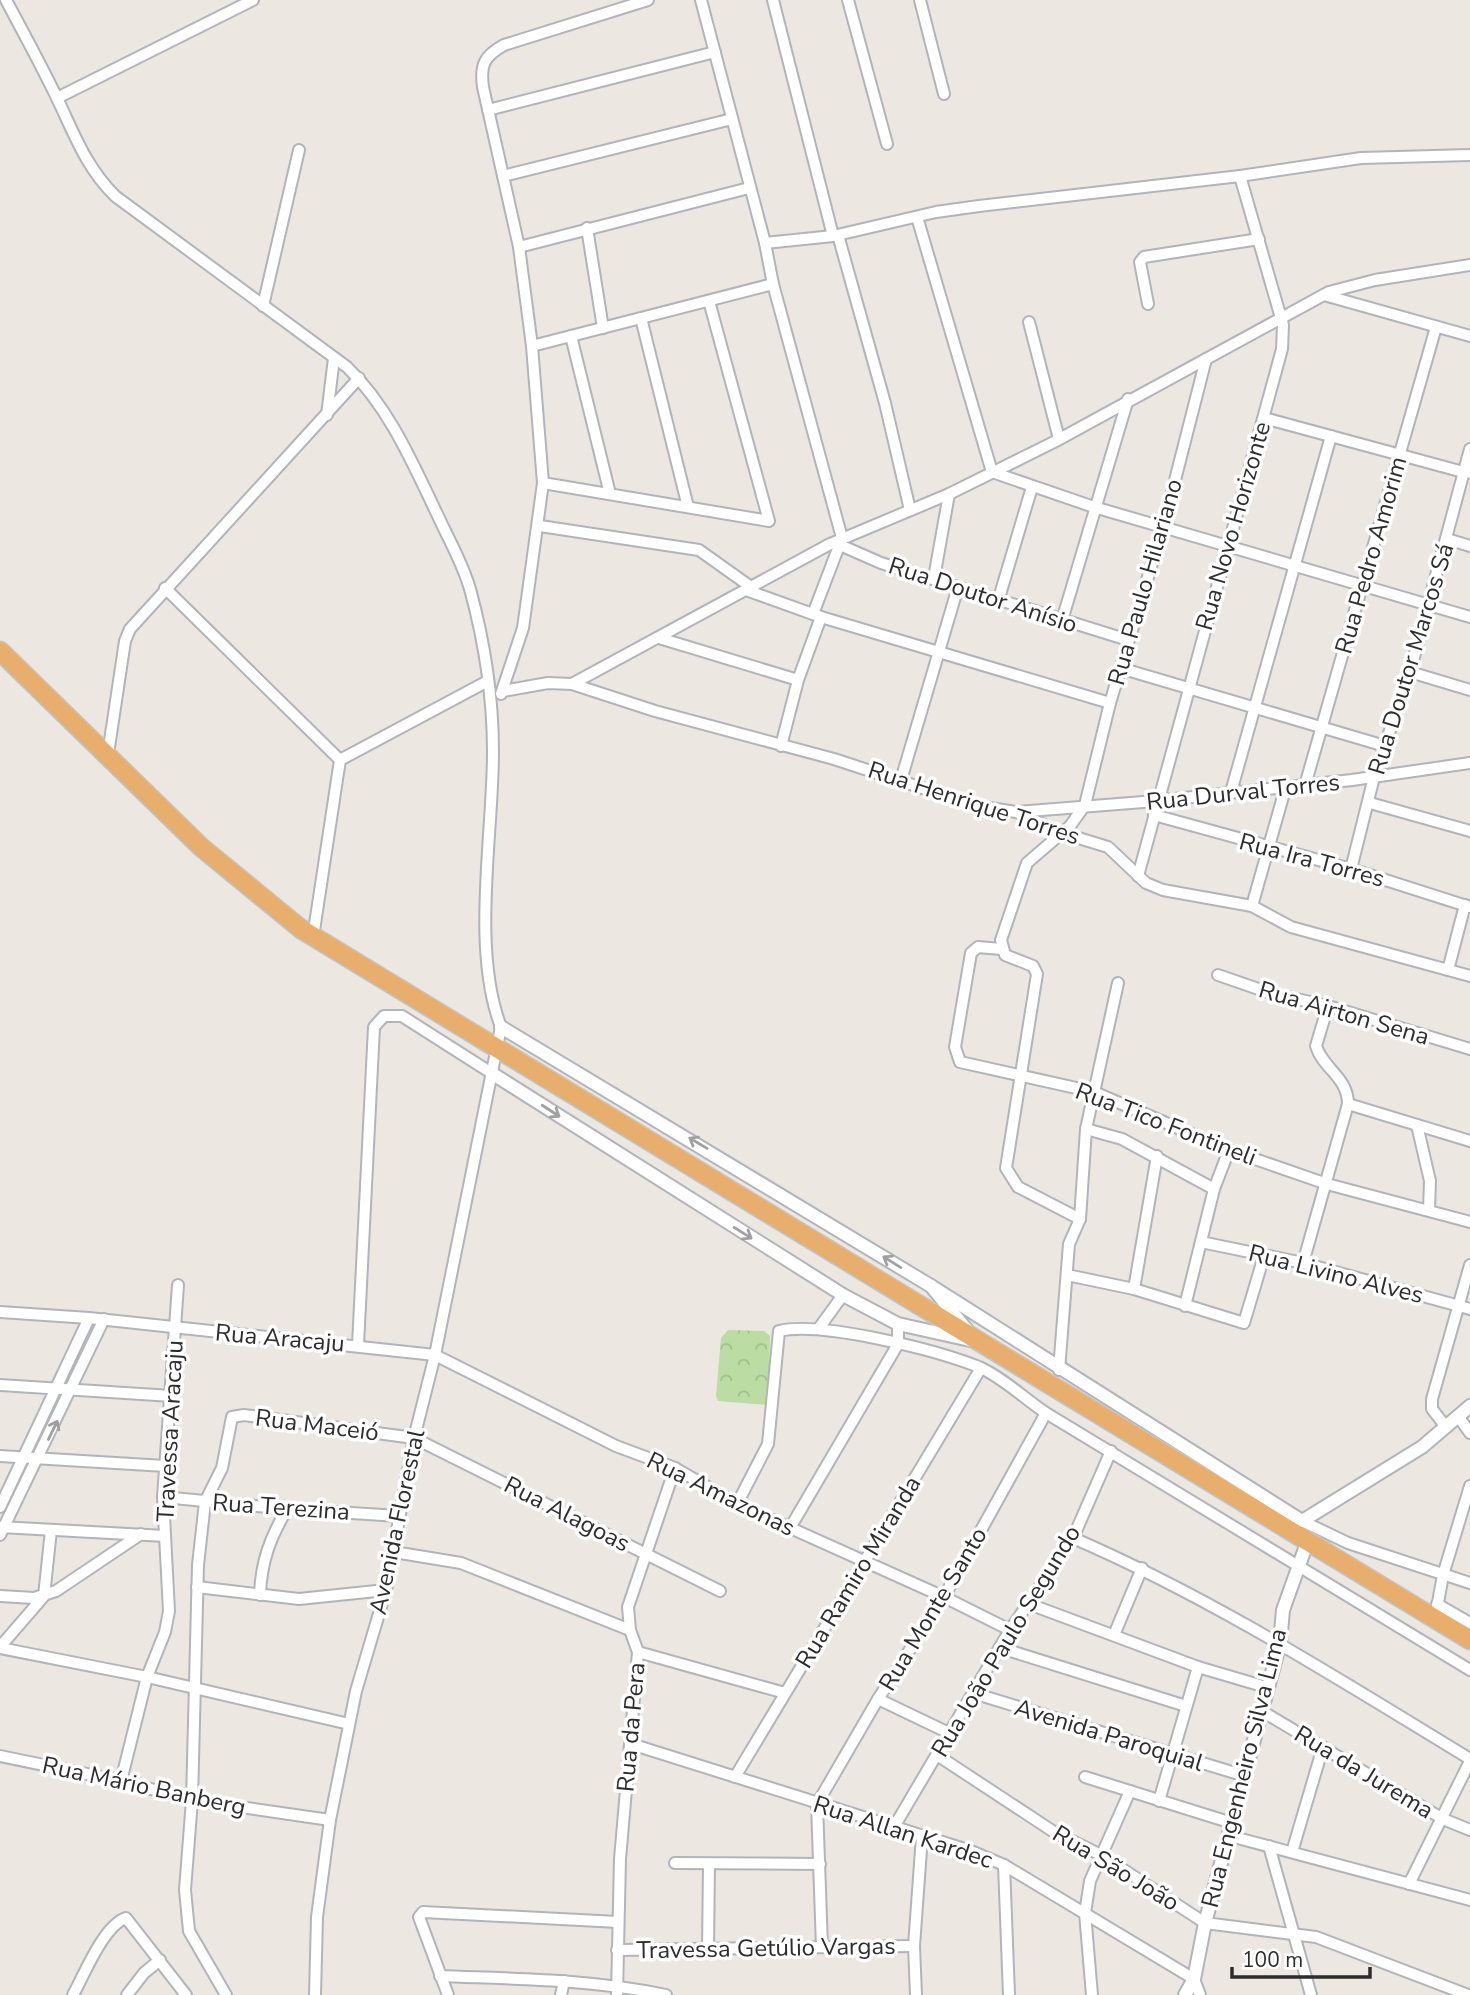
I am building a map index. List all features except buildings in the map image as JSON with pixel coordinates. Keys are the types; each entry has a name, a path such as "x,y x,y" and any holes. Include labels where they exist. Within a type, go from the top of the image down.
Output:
{"highway":[{"path":"0,651 201,847 264,901 313,937 976,1341 1296,1526 1307,1543 1436,1611 1470,1640"}],"street":[{"path":"6,0 57,98 80,151 96,177 116,196 359,378 371,391 413,465 458,558 474,607 492,708 493,752 486,877 490,998 501,1027 931,1286 1296,1526 1470,1583"},
{"path":"57,98 253,0"},
{"path":"492,708 503,691 523,628 540,526 543,483 532,346 519,247 481,71 486,57 504,45 648,0"},
{"path":"701,0 841,541 817,615 782,746"},
{"path":"773,0 835,235 885,403 910,510"},
{"path":"848,0 887,144"},
{"path":"920,0 944,93"},
{"path":"488,110 715,52"},
{"path":"503,176 732,119"},
{"path":"263,306 299,150"},
{"path":"765,243 835,235 979,205 1240,176 1361,158 1470,155"},
{"name":"Rua Novo Horizonte","path":"1138,876 1156,801 1282,349 1282,320 1240,176"},
{"path":"519,247 749,188"},
{"path":"917,217 992,472"},
{"path":"587,228 603,328"},
{"path":"1148,304 1140,270 1140,262 1144,257 1259,239"},
{"path":"572,684 841,541 949,494 1059,439 1128,399 1282,320 1324,295 1352,285 1470,265"},
{"path":"532,346 773,284"},
{"path":"1324,295 1470,336"},
{"path":"543,483 769,521 709,301"},
{"path":"641,318 688,507"},
{"path":"1029,321 1059,439"},
{"name":"Rua Pedro Amorim","path":"1306,782 1436,327"},
{"path":"571,336 610,494"},
{"path":"327,415 334,358"},
{"name":"Rua Paulo Hilariano","path":"1085,805 1110,703 1163,527 1206,359"},
{"path":"108,754 126,636 165,588 359,378"},
{"path":"1063,617 1128,399"},
{"path":"1264,418 1467,472"},
{"path":"1231,792 1331,436"},
{"name":"Rua Doutor Marcos Sá","path":"1351,869 1370,803 1374,777 1410,671 1467,472 1470,449"},
{"path":"992,472 1094,507 1470,617"},
{"path":"999,598 1032,487"},
{"path":"934,578 949,494"},
{"path":"540,526 699,550 748,589 817,615 1110,703"},
{"path":"1447,539 1470,546"},
{"name":"Rua Doutor Anísio","path":"841,541 881,563 1063,617 1087,629 1128,640"},
{"path":"901,780 958,587"},
{"path":"165,588 341,760"},
{"path":"659,638 799,680"},
{"path":"1120,668 1255,706 1385,747"},
{"path":"1410,671 1470,690"},
{"path":"341,760 486,682"},
{"name":"Rua Henrique Torres","path":"503,691 548,683 572,684 901,780 977,806 1016,812 1062,833 1108,848 1138,876 1163,890 1252,906 1292,927 1470,976"},
{"path":"313,937 341,760"},
{"name":"Rua Durval Torres","path":"1016,812 1156,801 1306,782 1374,777 1470,763"},
{"path":"1252,906 1266,847 1286,786"},
{"path":"1370,803 1470,831"},
{"path":"1080,1219 1032,1196 1018,1187 1008,1174 1006,1161 1022,1073 1036,970 1023,961 1005,955 1001,949 1003,931 1027,863 1062,833 1085,805"},
{"name":"Rua Ira Torres","path":"1154,815 1351,869 1468,906"},
{"path":"1448,970 1468,906"},
{"name":"Rua Tico Fontineli","path":"1001,949 978,947 971,953 954,1054 960,1062 1022,1073 1094,1092 1229,1150 1327,1184 1470,1222"},
{"name":"Rua Airton Sena","path":"1218,975 1270,993 1328,1006 1470,1049"},
{"path":"1059,1370 1069,1244 1080,1219 1086,1129 1118,983"},
{"path":"1303,1263 1348,1104 1344,1084 1320,1056 1316,1046 1328,1006"},
{"path":"358,1345 374,1027 384,1016 402,1016 843,1295 898,1324 976,1341"},
{"name":"Avenida Florestal","path":"315,1995 317,1917 330,1820 349,1724 386,1590 414,1438 435,1355 501,1027"},
{"path":"1348,1104 1470,1141"},
{"path":"1417,1125 1430,1181 1429,1210"},
{"path":"1086,1129 1122,1139 1214,1189"},
{"path":"1185,1306 1214,1189 1229,1150"},
{"path":"1134,1289 1157,1156"},
{"name":"Rua Livino Alves","path":"1201,1242 1303,1263 1470,1309"},
{"path":"1067,1275 1134,1289 1244,1323 1264,1256"},
{"path":"1446,1427 1432,1409 1432,1399 1470,1265"},
{"name":"Travessa Aracaju","path":"121,1781 147,1677 165,1633 169,1611 163,1497 178,1285"},
{"path":"931,1286 976,1341"},
{"path":"819,1328 843,1295"},
{"name":"Rua Aracaju","path":"0,1312 89,1318 435,1355"},
{"path":"0,1507 89,1318"},
{"path":"104,1320 39,1458 1,1530 165,1536"},
{"path":"790,1528 898,1345 898,1324"},
{"path":"737,1504 768,1444 779,1331 796,1327 819,1328 898,1345 981,1368 1046,1413 1470,1670"},
{"name":"Rua Amazonas","path":"435,1355 616,1446 675,1468 737,1504 944,1597 1010,1630"},
{"name":"Rua Ramiro Miranda","path":"735,1777 981,1368"},
{"path":"0,1385 172,1396"},
{"path":"1296,1526 1422,1447 1470,1406"},
{"name":"Rua Monte Santo","path":"817,1804 878,1699 944,1597 1046,1413"},
{"name":"Rua Maceió","path":"205,1502 222,1468 232,1417 244,1415 414,1438"},
{"path":"1458,1416 1470,1433"},
{"name":"Rua Alagoas","path":"414,1438 719,1591"},
{"name":"Rua João Paulo Segundo","path":"894,1827 1010,1630 1073,1538 1111,1451"},
{"path":"0,1456 165,1466"},
{"name":"Rua da Pera","path":"617,1990 618,1923 638,1652 630,1630 628,1607 644,1553 675,1468"},
{"path":"1470,1486 1443,1575 1436,1611 1470,1623"},
{"name":"Rua Terezina","path":"163,1497 399,1516"},
{"path":"205,1502 197,1587 192,1800 185,1890 187,1914 196,1946 226,1995"},
{"path":"260,1595 264,1556 287,1509"},
{"path":"44,1596 51,1530"},
{"path":"141,1534 44,1596 0,1648 147,1677 349,1724"},
{"path":"1073,1538 1142,1568 1280,1643 1470,1760 1409,1884"},
{"name":"Rua Engenheiro Silva Lima","path":"1185,1995 1194,1979 1205,1923 1266,1687 1280,1643 1283,1610 1301,1566 1307,1543"},
{"path":"394,1552 461,1563 630,1630"},
{"path":"1114,1635 1142,1568"},
{"path":"197,1587 260,1595 323,1598 386,1590"},
{"path":"0,1596 44,1596"},
{"path":"1029,1604 1198,1667 1266,1687"},
{"path":"1001,1648 1186,1706"},
{"path":"638,1652 785,1693"},
{"path":"1159,1801 1198,1667"},
{"name":"Avenida Paroquial","path":"973,1693 1244,1776"},
{"path":"878,1699 949,1733"},
{"name":"Rua da Jurema","path":"1260,1710 1443,1819 1470,1830"},
{"name":"Rua Allan Kardec","path":"631,1744 971,1851 1004,1865 1194,1979"},
{"path":"1292,1852 1323,1747"},
{"name":"Rua São João","path":"937,1755 1054,1832 1101,1855 1205,1923 1316,1937 1468,1995"},
{"name":"Rua Mário Banberg","path":"0,1756 121,1781 192,1800 330,1820"},
{"path":"1085,1777 1159,1801 1269,1846 1469,1902"},
{"path":"1092,1995 1085,1913 1090,1881 1130,1791"},
{"path":"817,1804 822,1947"},
{"path":"916,1995 914,1946 922,1836"},
{"path":"1269,1846 1311,1995"},
{"path":"675,1863 820,1864"},
{"path":"708,1949 709,1864"},
{"path":"1004,1865 1009,1995"},
{"path":"448,1995 419,1917 423,1913 618,1923"},
{"path":"73,1995 106,1936 116,1923 126,1918 186,1995"},
{"name":"Travessa Getúlio Vargas","path":"617,1950 914,1946"},
{"path":"127,1995 135,1982 160,1960"},
{"path":"440,1976 564,1981 666,1995"},
{"path":"1194,1979 1200,1995"},
{"path":"561,1995 564,1981"}],"green space":[{"path":"728,1330 764,1331 770,1336 768,1405 718,1401 716,1396 721,1338"}]}
